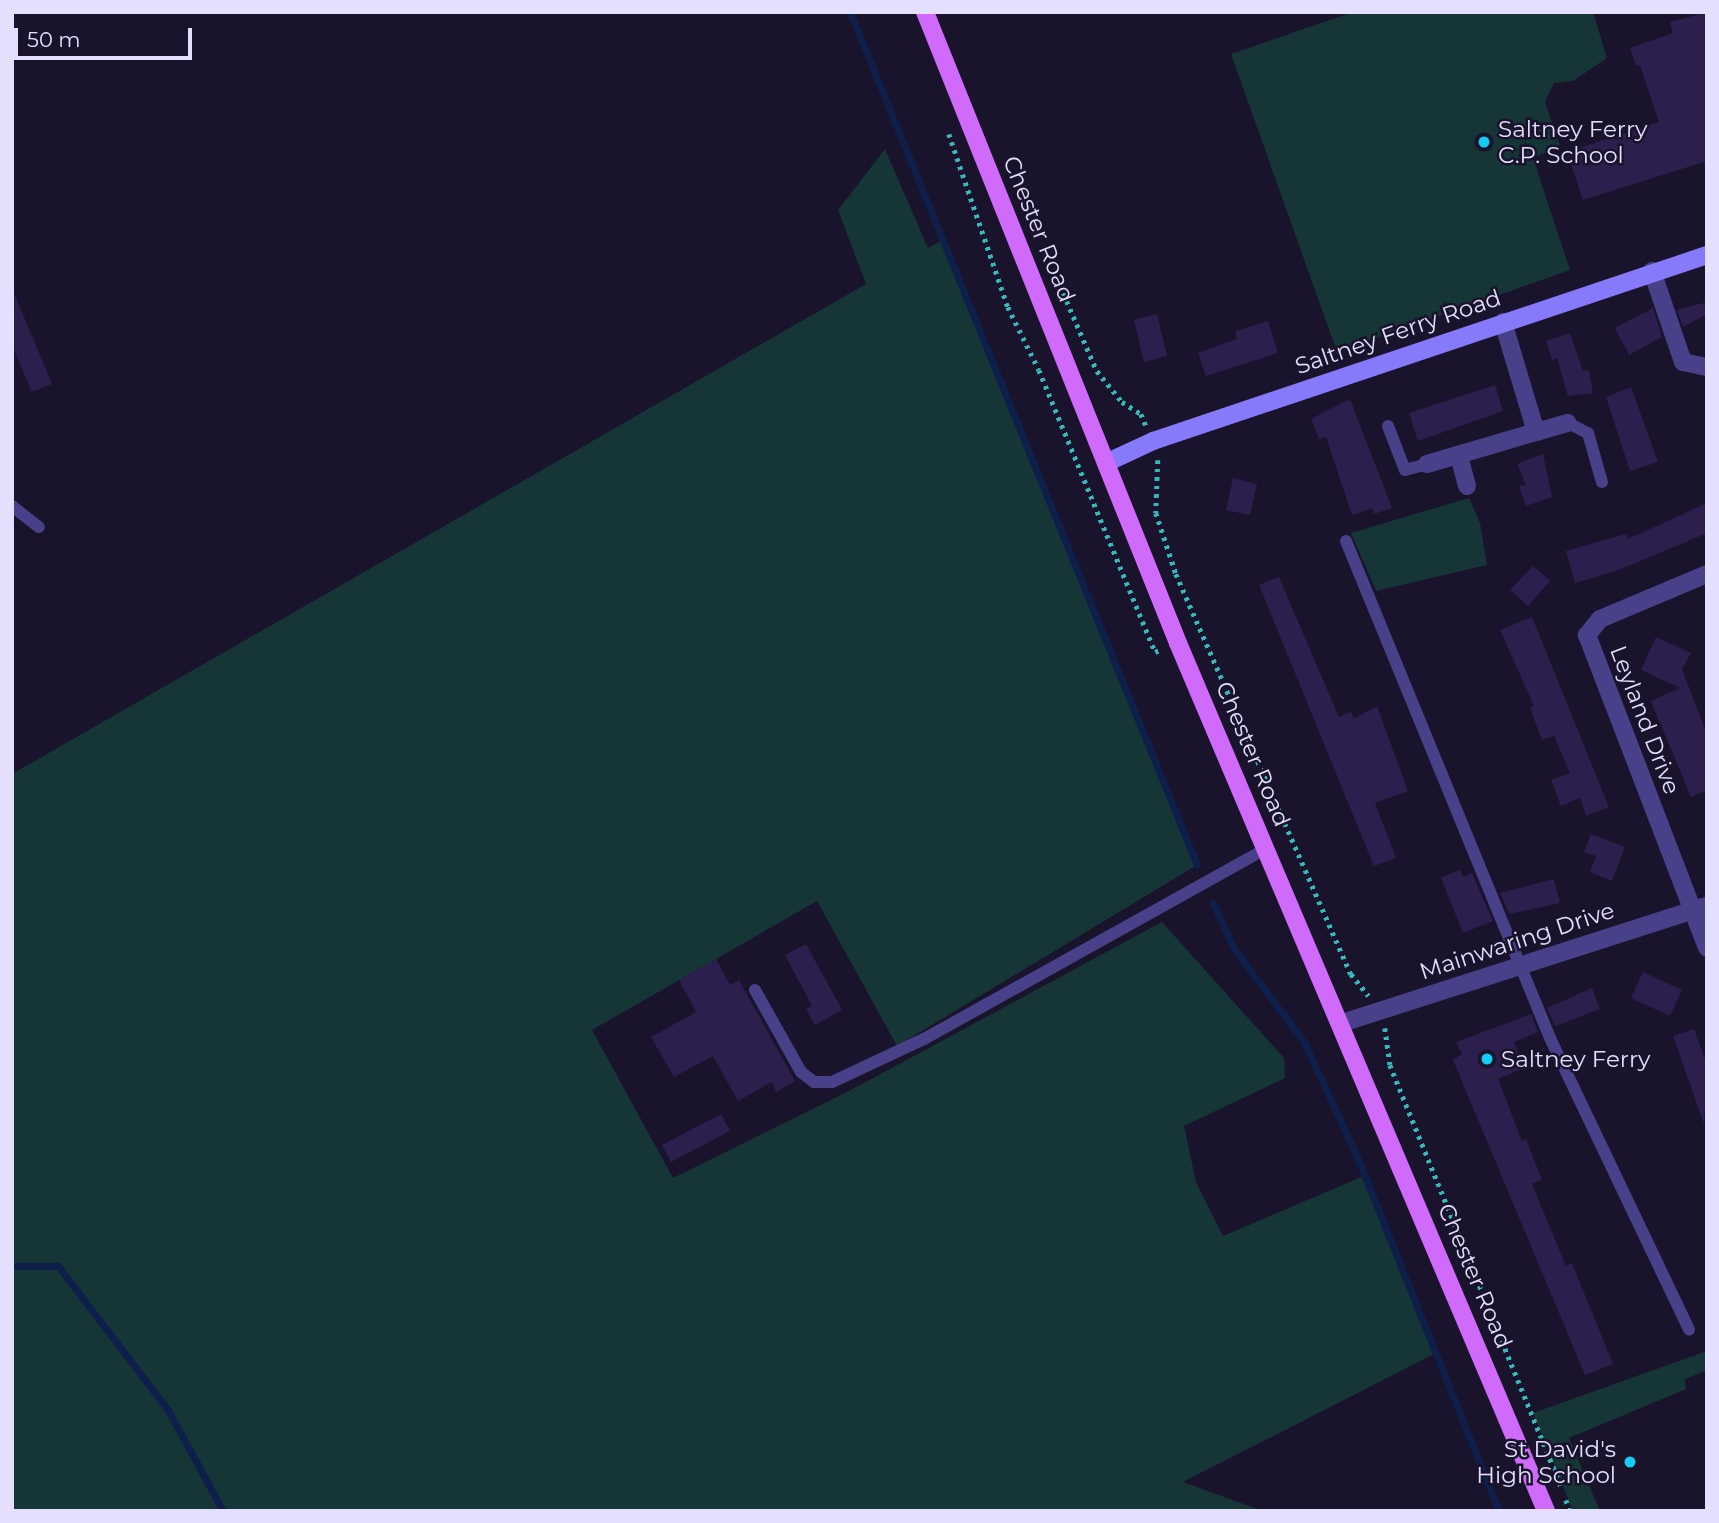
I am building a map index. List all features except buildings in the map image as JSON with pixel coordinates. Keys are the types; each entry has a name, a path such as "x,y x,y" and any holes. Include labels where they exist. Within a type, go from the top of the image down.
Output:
{"main road":[{"name":"Chester Road","path":"925,12 1108,462 1178,643 1342,1023 1546,1511"},
{"name":"Saltney Ferry Road","path":"1108,462 1153,441 1652,271 1707,255"}],"street":[{"path":"1652,271 1683,362 1707,367"},
{"path":"1503,322 1536,432"},
{"path":"1427,464 1568,423"},
{"path":"1459,456 1467,485"},
{"name":"Leyland Drive","path":"1700,908 1594,663 1587,635 1600,619 1707,574"},
{"path":"1700,908 1707,948"},
{"name":"Mainwaring Drive","path":"1342,1023 1700,908"}],"lane":[{"path":"1568,423 1588,433 1602,482"},
{"path":"1388,426 1405,470 1427,464"},
{"path":"12,506 39,527"},
{"path":"1346,541 1520,966 1689,1331"},
{"path":"755,990 801,1072 814,1082 832,1082 924,1039 1267,848"}],"path":[{"path":"944,120 983,222 1008,307 1039,370 1156,652 1178,643"},
{"path":"1045,251 1097,371 1122,402 1141,414 1153,441 1160,470 1156,513 1176,574 1350,974 1382,1010 1390,1066 1570,1511"}],"green space":[{"name":"Saltney Ferry C.P. School","path":"1353,12 1593,12 1607,58 1573,81 1554,83 1545,102 1560,146 1533,158 1570,270 1337,352 1231,54"},
{"path":"885,149 928,248 941,241 1197,865 897,1046 817,901 592,1030 673,1178 849,1091 1162,922 1284,1058 1285,1078 1184,1126 1196,1182 1223,1236 1364,1176 1436,1353 1183,1482 1263,1511 12,1511 12,774 866,284 838,210"},
{"path":"1469,498 1480,523 1487,565 1376,591 1351,533"},
{"path":"1707,1351 1707,1370 1685,1379 1686,1389 1569,1438 1600,1511 1573,1511 1533,1413"}],"waterway":[{"path":"850,12 1197,865"},
{"path":"1213,903 1234,949 1304,1042 1358,1159 1499,1511"},
{"path":"12,1266 58,1266 168,1410 223,1511"}],"place":[{"name":"Saltney Ferry C.P. School","path":"1484,142"},
{"name":"Saltney Ferry","path":"1487,1059"},
{"name":"St David's High School","path":"1630,1462"}]}
